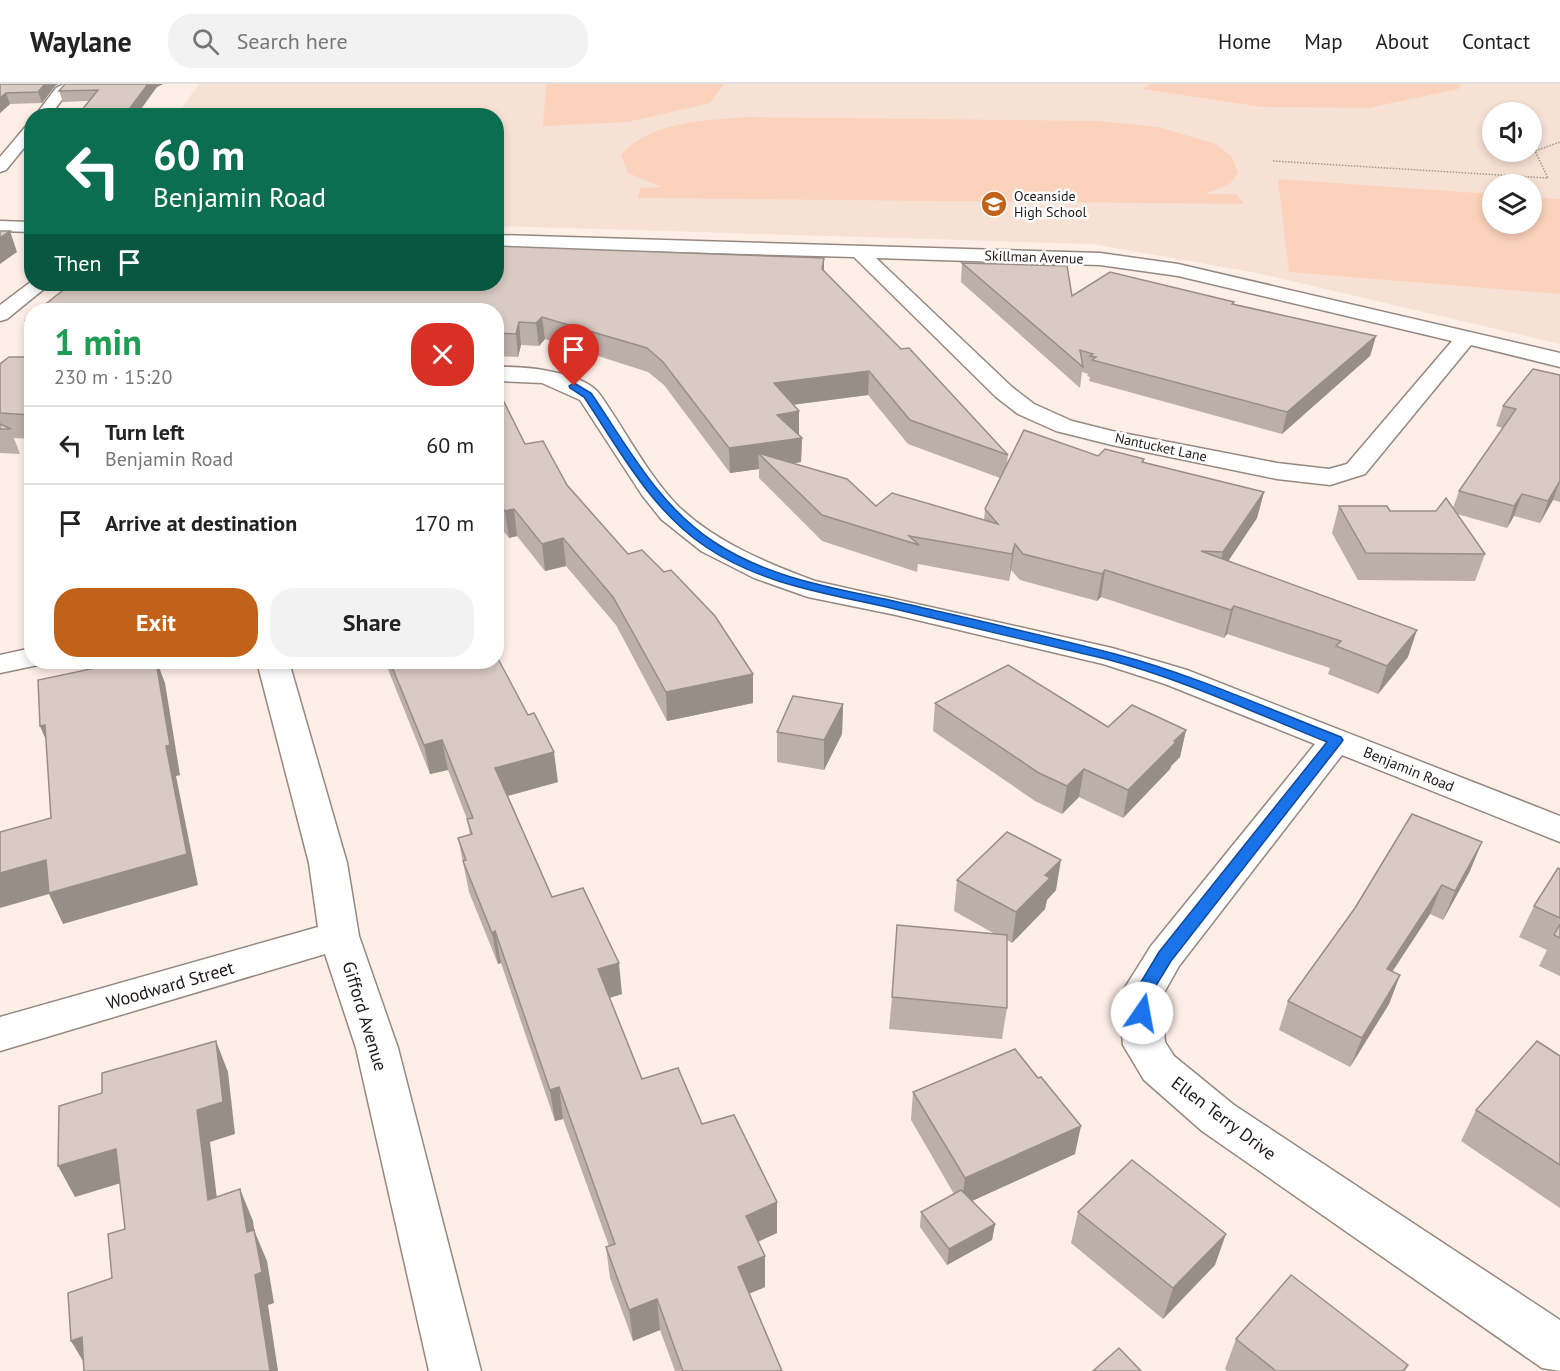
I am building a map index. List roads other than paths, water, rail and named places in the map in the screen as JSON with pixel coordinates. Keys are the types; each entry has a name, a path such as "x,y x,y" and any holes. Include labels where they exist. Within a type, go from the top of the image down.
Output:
{"street":[{"path":"48,108 61,91 75,84"},
{"path":"0,167 24,138"},
{"path":"0,226 24,227"},
{"name":"Skillman Avenue","path":"504,241 1100,259 1149,264 1560,360"},
{"name":"Nantucket Lane","path":"859,252 1004,392 1026,409 1073,428 1277,471 1330,477 1356,469 1466,338"},
{"path":"0,315 31,291"},
{"name":"Benjamin Road","path":"504,374 547,377 574,386 588,395 655,495 670,513 711,545 764,572 808,588 896,606 1112,657 1176,677 1560,830"},
{"path":"0,664 24,659"},
{"name":"Gifford Avenue","path":"275,669 328,863 339,936 377,1048 455,1371"},
{"name":"Ellen Terry Drive","path":"1336,740 1165,956 1140,997 1144,1045 1159,1068 1218,1118 1560,1350"},
{"name":"Woodward Street","path":"0,1034 339,936"}],"place":[{"name":"Oceanside High School","path":"994,204"}]}
